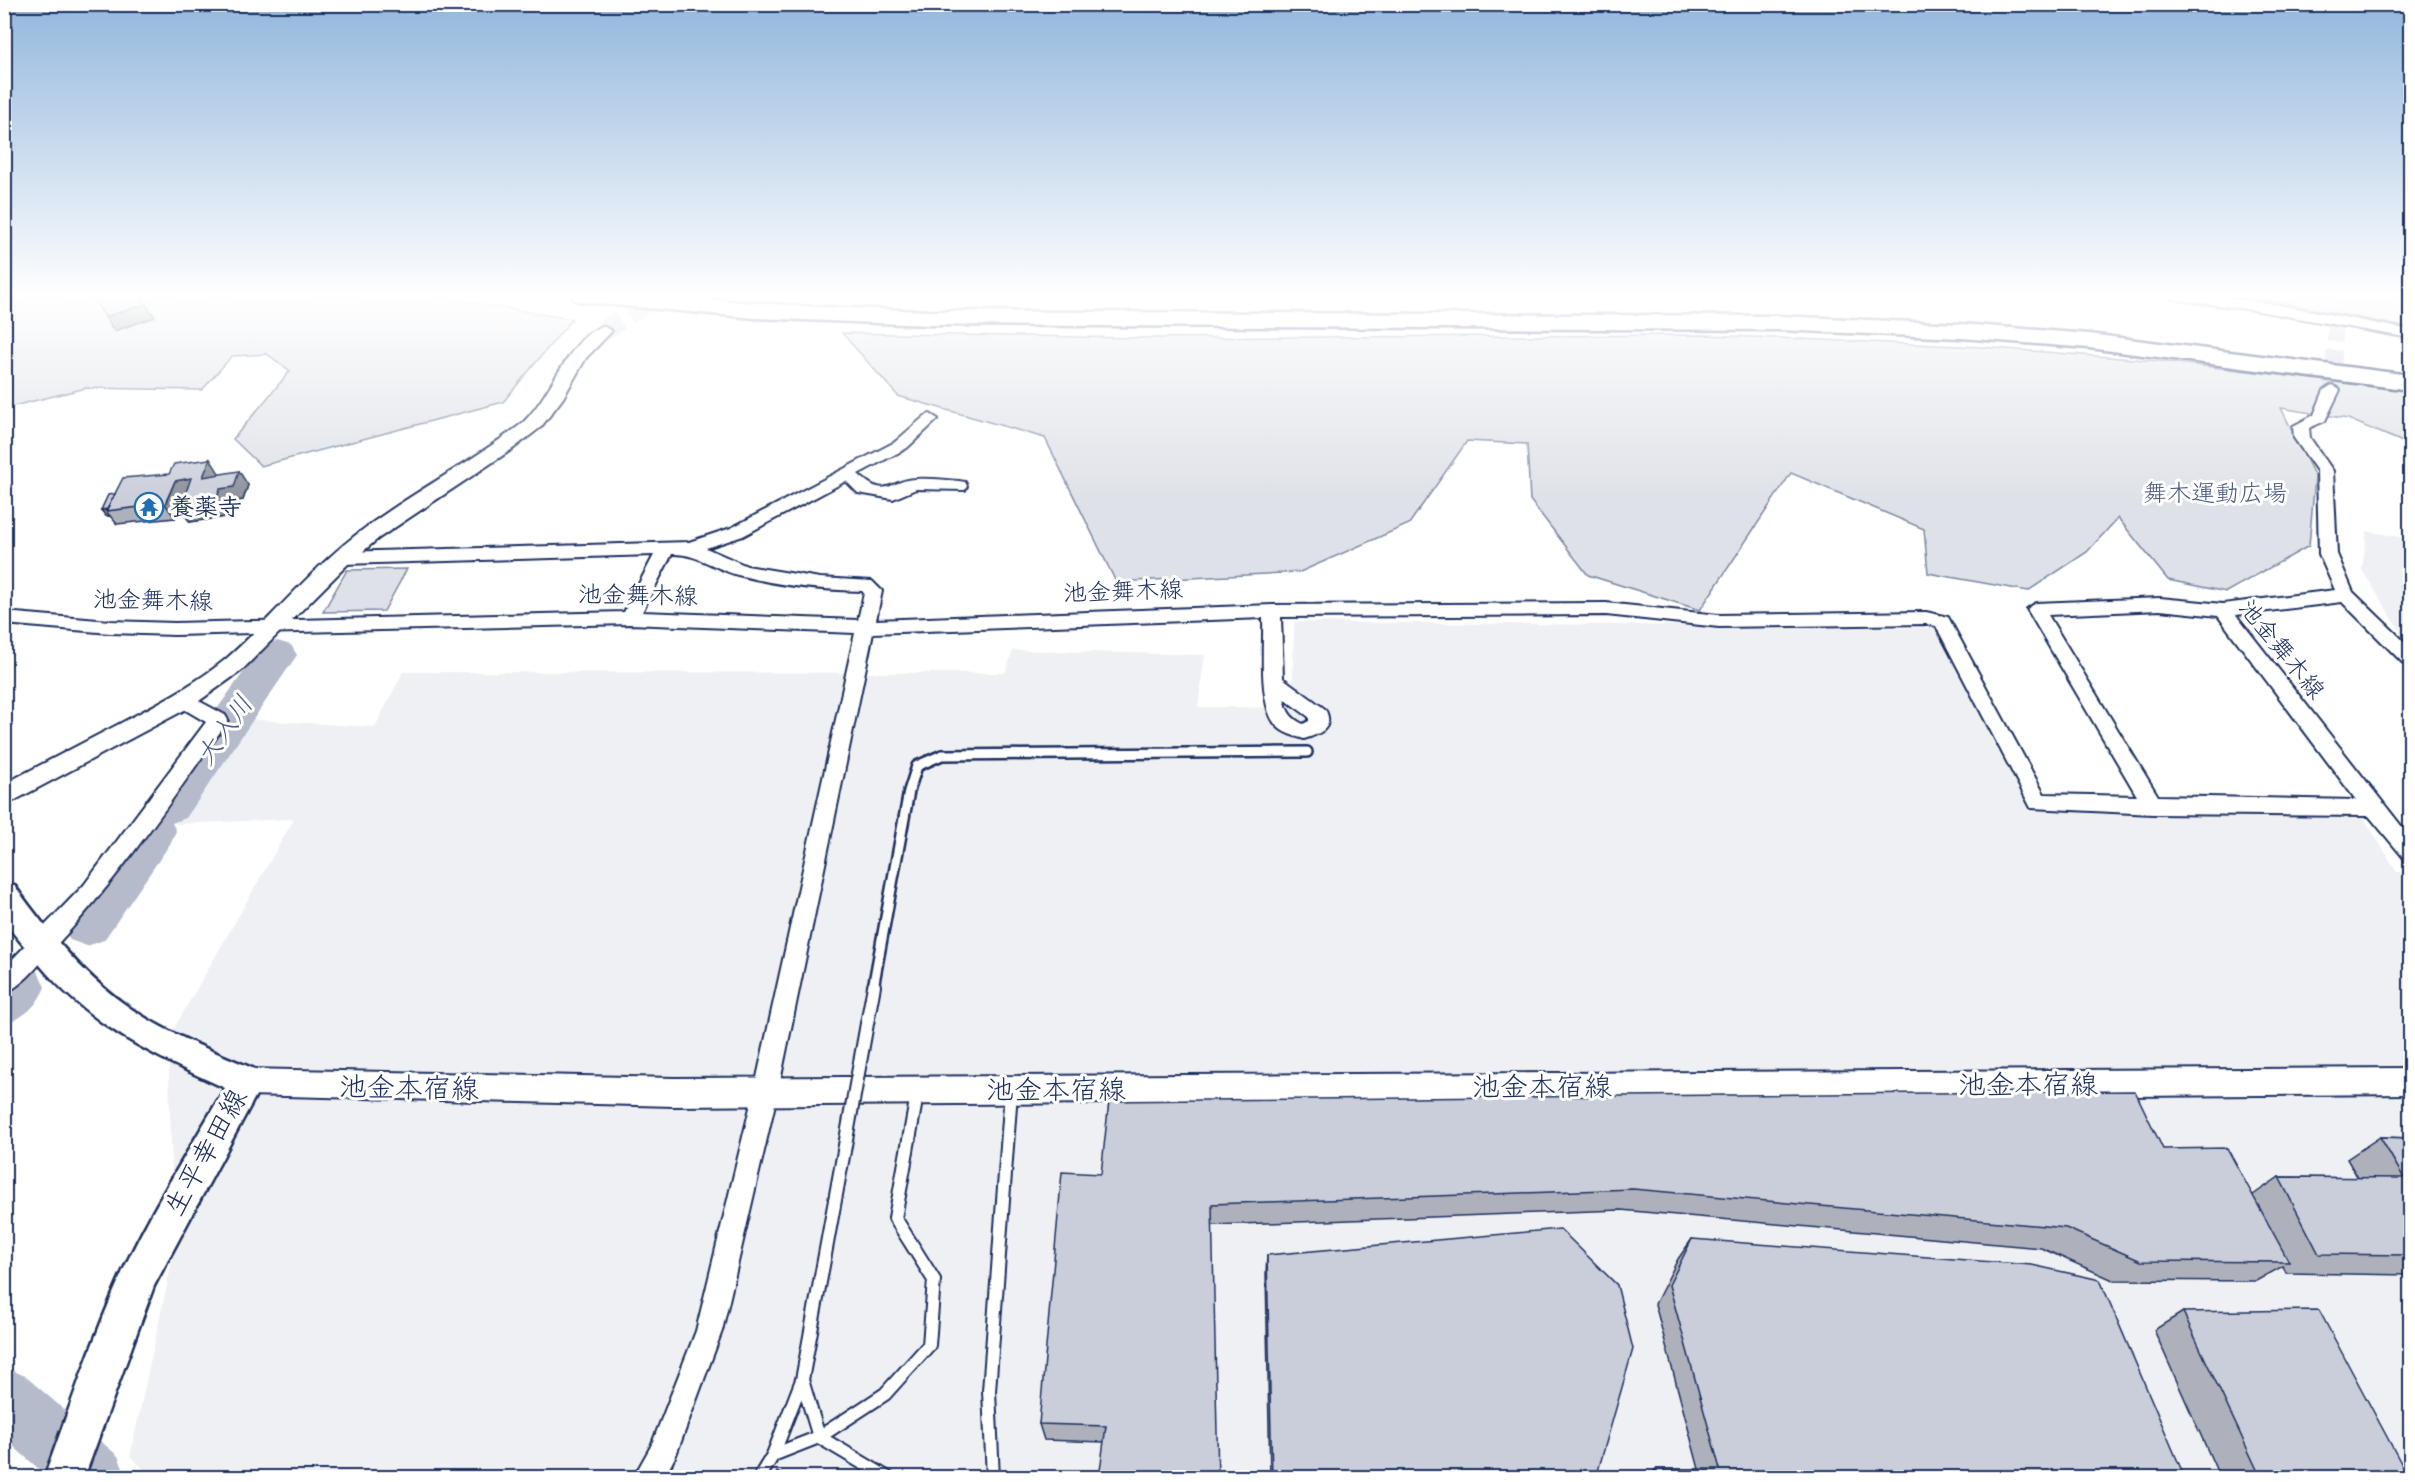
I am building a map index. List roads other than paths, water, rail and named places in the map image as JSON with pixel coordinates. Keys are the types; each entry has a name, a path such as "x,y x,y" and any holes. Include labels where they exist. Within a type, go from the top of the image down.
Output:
{"highway":[{"path":"2266,364 2410,383"}],"main road":[{"name":"生平幸田線","path":"4,894 43,949 97,1002 132,1026 247,1082 184,1189 141,1274 64,1478"}],"street":[{"path":"4,796 184,700 233,664 342,558 404,510 507,444 534,423 554,398 573,364"},
{"path":"2332,390 2320,418 2301,426 2302,438 2325,471 2328,554 2346,595 2410,658"},
{"path":"342,558 690,548 737,532 901,445 930,419"},
{"path":"848,473 864,489 893,494 913,484 959,486"},
{"path":"647,1478 662,1455 709,1331 766,1091 873,591 866,585 820,584 743,571 690,548"},
{"path":"630,618 666,549"},
{"path":"2223,610 2346,595"},
{"name":"池金舞木線","path":"2153,806 2036,609 2160,604 2223,610 2410,852"},
{"name":"池金舞木線","path":"4,618 110,627 175,629 273,624 630,618 866,627 1272,611 1606,609 1719,621 1926,618 1942,621 2038,802 2153,806"},
{"path":"1272,611 1274,681"},
{"path":"4,983 43,949 146,819 218,720 184,700"},
{"path":"2153,806 2374,808"},
{"name":"池金本宿線","path":"247,1082 674,1092 2410,1081"}],"lane":[{"path":"759,1478 773,1455 802,1380 909,791 917,766 942,755 1307,752"},
{"path":"773,1455 819,1437 885,1395 929,1345 934,1280 895,1218 917,1090"},
{"path":"993,1478 989,1391 1012,1090"},
{"path":"802,1380 819,1437 888,1478"}],"waterway":[{"name":"大入川","path":"171,806 277,655"},
{"name":"大入川","path":"87,926 154,831"},
{"name":"大入川","path":"4,1003 21,987"},
{"path":"4,1397 96,1478"}],"tunnel":[{"path":"2332,390 2333,364"}],"place":[{"name":"養薬寺","path":"149,507"}],"park label":[{"name":"舞木運動広場","path":"2215,493"}]}
